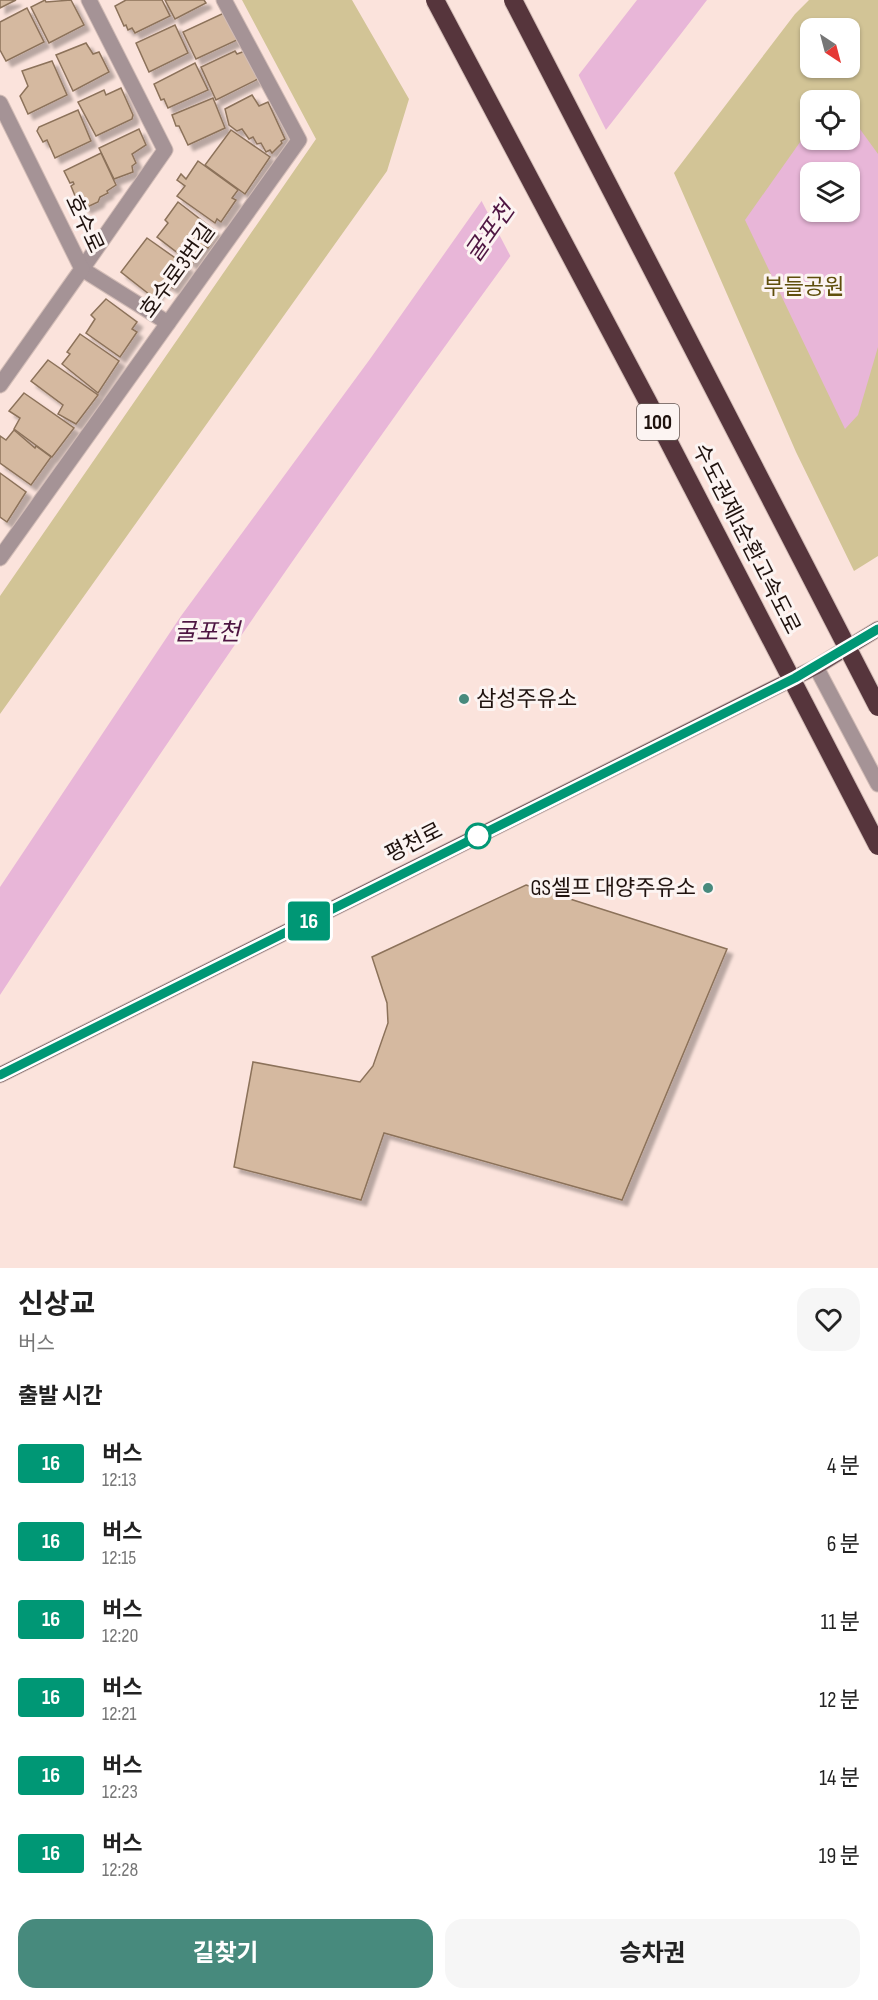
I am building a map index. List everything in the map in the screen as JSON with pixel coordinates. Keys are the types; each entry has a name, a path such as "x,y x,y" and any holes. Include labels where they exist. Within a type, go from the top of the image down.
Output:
{"highway":[{"name":"수도권제1순환고속도로","path":"435,0 647,400 878,846"},
{"name":"수도권제1순환고속도로","path":"513,0 878,707"}],"main road":[{"name":"평천로","path":"0,1075 816,667 878,629"}],"street":[{"path":"89,0 165,150 82,268 168,323"},
{"name":"호수로3번길","path":"0,558 299,140 224,0"},
{"name":"호수로","path":"0,103 82,268 1,380"},
{"path":"816,667 878,784"}],"green space":[{"path":"242,0 352,0 409,99 387,171 0,714 0,596 316,139"},
{"name":"부들공원","path":"809,0 878,0 878,556 854,571 796,452 674,173 795,14"}],"water":[{"name":"굴포천","path":"637,0 707,0 533,225 378,440 186,715 0,995 0,887 181,616 370,359 490,189"},
{"path":"860,129 878,154 878,347 858,415 845,429 745,220 800,142 800,150 860,150"}],"pier":[{"path":"577,72 608,134 512,259 480,198"}],"building":[{"path":"0,0 16,0 0,8"},
{"path":"45,0 46,2 71,0 84,25 49,43 31,7"},
{"path":"126,0 162,0 170,16 135,33 132,28 128,30 126,25 124,26 115,6"},
{"path":"165,0 204,0 206,3 175,19"},
{"path":"27,8 44,42 6,61 0,50 0,22"},
{"path":"224,13 237,40 196,59 183,32"},
{"path":"175,25 188,53 149,72 136,43"},
{"path":"86,43 93,54 99,52 109,72 73,91 56,55"},
{"path":"235,51 237,54 245,51 258,79 216,100 201,67"},
{"path":"52,61 67,95 28,114 20,96 28,86 22,71"},
{"path":"195,63 208,90 168,108 164,99 161,100 154,84"},
{"path":"121,88 133,115 132,119 96,136 78,102 104,90 106,95"},
{"path":"252,95 259,106 268,102 285,139 272,153 270,150 266,152 261,143 257,144 253,137 249,139 242,129 237,131 229,125 225,109"},
{"path":"213,98 225,128 188,145 172,115"},
{"path":"78,110 91,141 55,158 47,140 43,142 37,131 39,127"},
{"path":"139,129 146,145 132,154 136,163 132,166 133,172 114,179 99,148"},
{"path":"231,130 270,157 245,194 205,165"},
{"path":"101,153 116,185 100,197 98,202 85,208 82,201 78,203 71,186 74,184 70,183 64,171"},
{"path":"198,161 238,190 232,198 236,200 221,222 217,219 215,223 177,196 185,186 177,180 181,174 186,179"},
{"path":"178,202 218,233 208,248 204,246 192,264 157,237 168,223 165,220"},
{"path":"147,238 188,267 173,288 165,283 154,298 121,272"},
{"path":"106,299 137,322 132,329 137,332 120,357 86,333 95,319 91,315"},
{"path":"80,334 119,361 98,393 62,364 70,354 67,352"},
{"path":"48,360 98,395 76,424 58,414 63,405 31,381"},
{"path":"24,393 74,428 52,457 14,429 20,418 9,411"},
{"path":"14,430 35,448 36,446 51,457 31,485 0,463 0,436 6,440"},
{"path":"0,473 26,492 7,522 0,517"},
{"path":"526,885 727,949 622,1200 384,1133 361,1200 234,1167 253,1062 360,1082 373,1066 388,1023 387,1003 372,957"}],"bus line":[{"name":"16","path":"0,1075 795,678 878,629"}],"place":[{"name":"삼성주유소","path":"464,699"},
{"name":"GS셀프 대양주유소","path":"708,888"}]}
